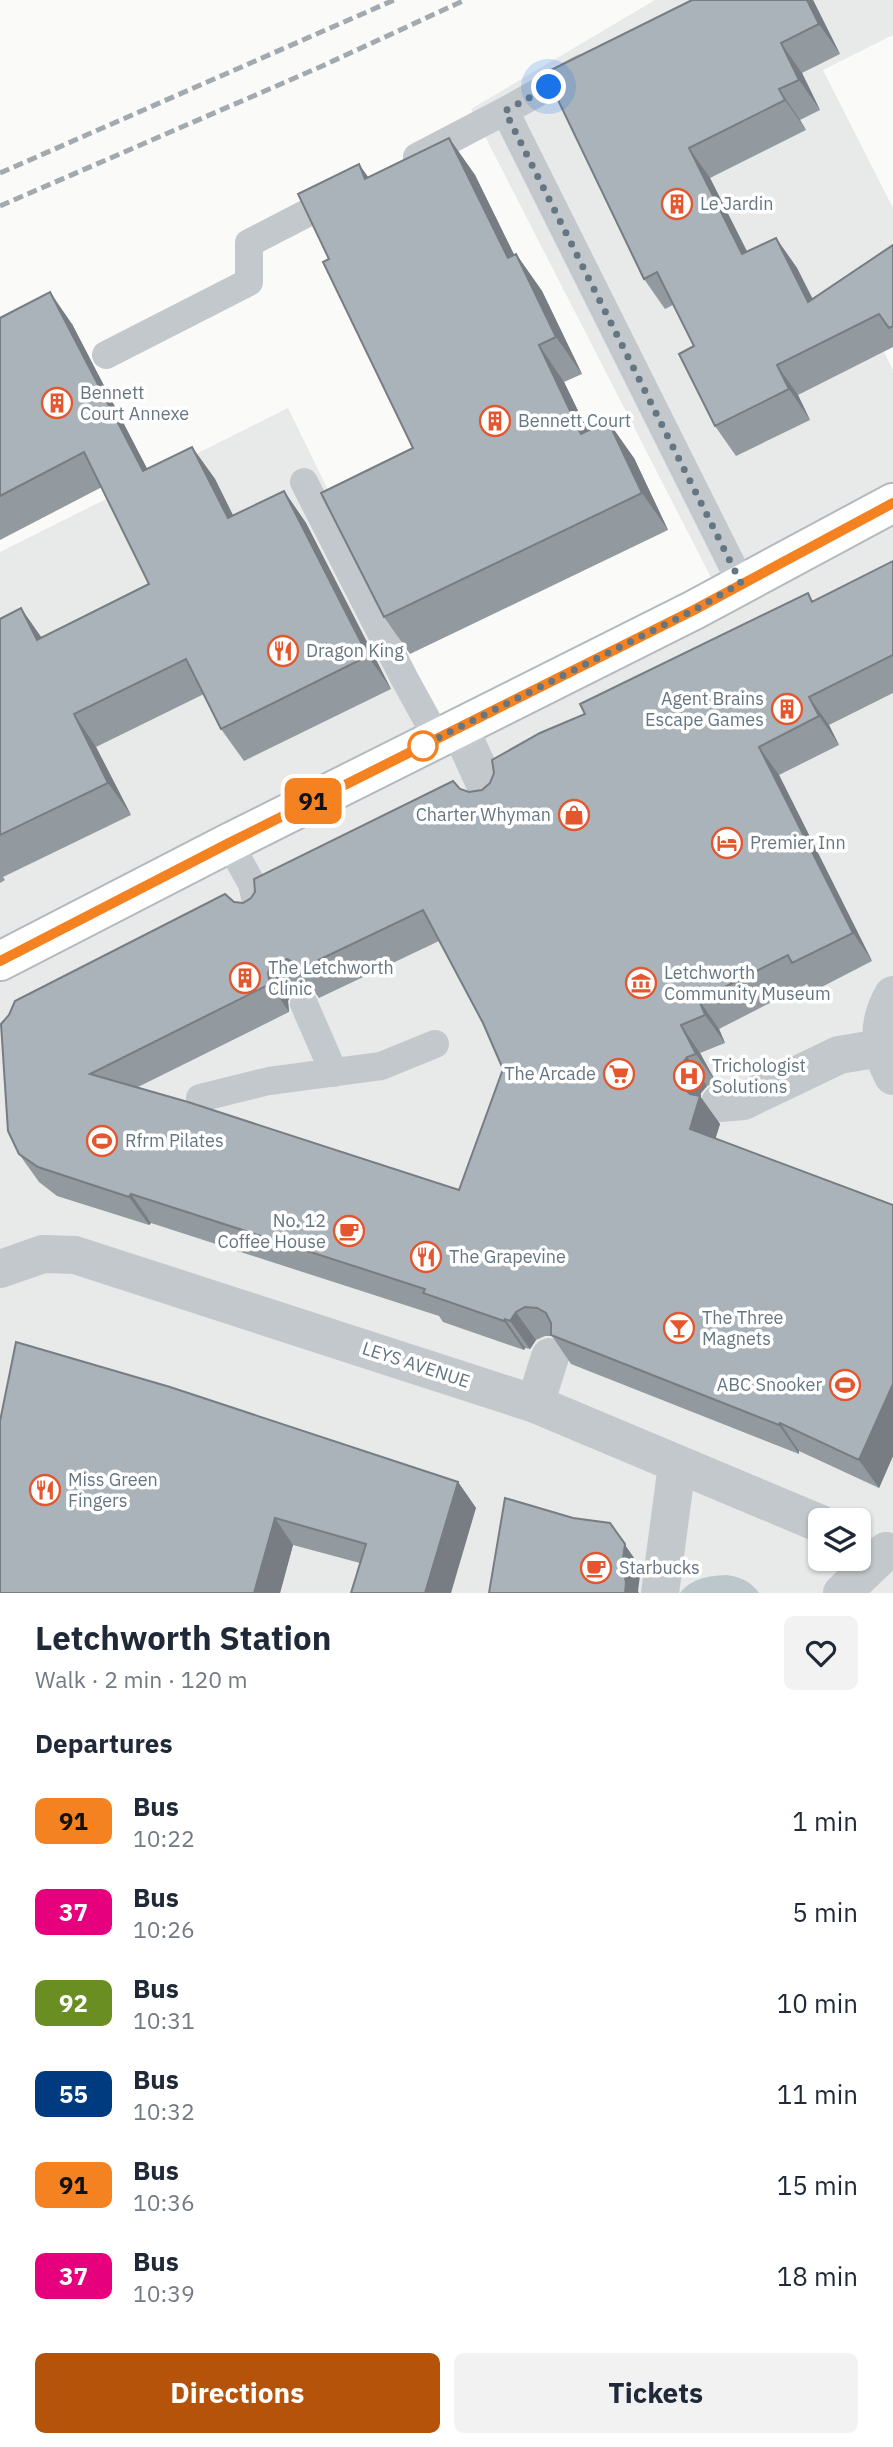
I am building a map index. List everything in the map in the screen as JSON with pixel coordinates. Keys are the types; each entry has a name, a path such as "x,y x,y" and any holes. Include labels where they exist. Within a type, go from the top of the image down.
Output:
{"street":[{"path":"0,961 694,610 893,503"},
{"path":"449,734 492,799"},
{"path":"720,1103 743,1101 839,1055 887,1062 880,1027 893,995"},
{"name":"LEYS AVENUE","path":"0,1269 43,1254 75,1255 535,1404 808,1519"},
{"path":"535,1404 550,1357"},
{"path":"660,1593 677,1465"},
{"path":"842,1593 879,1548"}],"lane":[{"path":"393,169 505,111 610,52"},
{"path":"505,111 741,583"},
{"path":"106,355 249,282 249,243 357,187"},
{"path":"304,482 403,677 449,734"},
{"path":"229,843 252,884 259,915"},
{"path":"304,1004 334,1073"},
{"path":"200,1098 269,1081 381,1066 435,1044"}],"shaded area":[{"path":"655,0 893,0 893,35 823,70 893,208 893,240 881,287 858,300 893,370 893,1593 0,1593 0,552 288,408 416,670 438,738 720,595 471,109"},
{"path":"726,1575 745,1580 759,1593 680,1593 701,1579"}],"building":[{"name":"Le Jardin","path":"692,0 807,0 819,24 781,43 799,80 779,89 785,100 689,148 742,254 776,238 808,302 893,245 893,326 889,328 879,314 777,365 789,389 715,426 679,354 694,346 657,272 644,279 545,73"},
{"name":"Bennett Court","path":"449,138 508,258 516,254 556,337 539,345 581,434 608,421 642,493 384,617 321,493 413,448 323,262 329,259 298,194 359,164 365,179"},
{"path":"50,292 143,471 192,447 228,518 284,491 368,656 221,729 186,659 74,714 108,783 0,835 0,619 21,608 37,640 149,584 84,452 0,496 0,318"},
{"path":"893,561 893,655 809,697 819,716 759,747 853,933 792,963 788,955 699,1000 705,1015 681,1025 696,1054 687,1057 681,1065 678,1077 683,1088 690,1094 700,1096 690,1129 893,1205 893,1384 859,1460 780,1423 779,1425 551,1335 551,1323 546,1313 537,1308 525,1307 516,1312 510,1321 504,1321 423,1293 425,1289 131,1194 129,1197 38,1167 19,1154 8,1131 1,1024 9,1015 15,1001 225,894 234,902 243,903 255,892 254,879 453,781 460,789 469,792 482,790 490,783 494,773 492,760 540,733 585,714 580,704 808,593 812,602","holes":["423,910 483,1023 503,1069 459,1190 188,1102 90,1074 270,984 268,973 271,965 277,961 287,959 300,969"]},
{"path":"16,1342 170,1387 458,1482 425,1593 351,1593 366,1544 275,1518 254,1593 0,1593 0,1421"},
{"path":"505,1498 573,1518 610,1523 625,1544 622,1567 626,1582 625,1593 489,1593"}],"railway":[{"path":"0,173 394,0"},
{"path":"0,206 320,67 465,0"}],"bus line":[{"name":"91","path":"0,961 694,610 893,503"}],"place":[{"name":"Le Jardin","path":"677,204"},
{"name":"Bennett Court Annexe","path":"57,403"},
{"name":"Bennett Court","path":"495,421"},
{"name":"Dragon King","path":"283,651"},
{"name":"Agent Brains Escape Games","path":"787,709"},
{"name":"Charter Whyman","path":"574,815"},
{"name":"Premier Inn","path":"727,843"},
{"name":"The Letchworth Clinic","path":"245,978"},
{"name":"Letchworth Community Museum","path":"641,983"},
{"name":"The Arcade","path":"619,1074"},
{"name":"Trichologist Solutions","path":"689,1076"},
{"name":"Rfrm Pilates","path":"102,1141"},
{"name":"No. 12 Coffee House","path":"349,1231"},
{"name":"The Grapevine","path":"426,1257"},
{"name":"The Three Magnets","path":"679,1328"},
{"name":"ABC Snooker","path":"845,1385"},
{"name":"Miss Green Fingers","path":"45,1490"},
{"name":"Starbucks","path":"596,1568"}],"route":[{"path":"423,746 414,750 694,610 741,583 505,111 549,87"}]}
